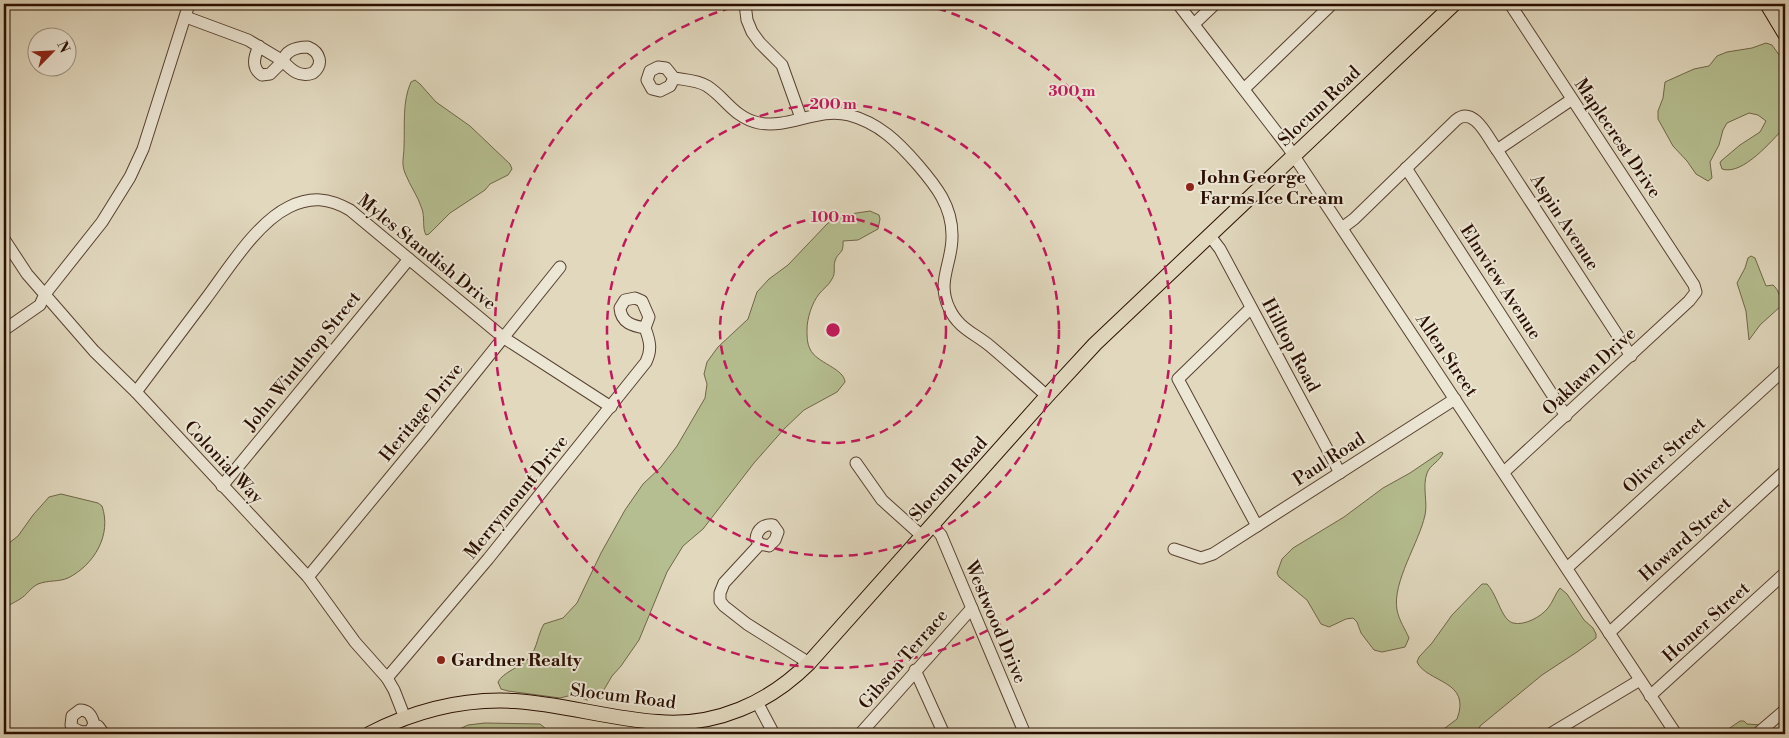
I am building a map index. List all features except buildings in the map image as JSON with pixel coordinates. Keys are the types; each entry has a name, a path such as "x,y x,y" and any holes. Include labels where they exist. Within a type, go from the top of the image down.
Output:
{"main road":[{"name":"Slocum Road","path":"369,734 405,718 454,705 498,701 532,703 649,722 680,722 722,716 757,702 783,685 808,663 1047,396 1096,344 1454,4"},
{"path":"1766,4 1785,34"}],"street":[{"path":"4,330 40,305 45,294 102,222 130,177 143,149 189,4"},
{"path":"745,4 752,32 782,65 801,118"},
{"name":"Allen Street","path":"1178,4 1294,156 1676,734"},
{"path":"1194,24 1215,4"},
{"path":"1244,89 1332,4"},
{"name":"Maplecrest Drive","path":"1510,4 1694,285 1696,292"},
{"path":"186,17 245,38 259,46 283,61 267,76 260,74 254,65 255,55 259,46"},
{"path":"674,78 693,81 707,87 735,112 757,122 779,123 826,114 851,116 881,129 904,148 940,192 950,218 952,245 942,288 953,316 964,329 986,343 1047,396"},
{"path":"1497,150 1572,100"},
{"name":"Aspin Avenue","path":"1406,168 1463,115 1469,116 1478,123 1631,356"},
{"path":"1342,228 1406,168"},
{"name":"Elmview Avenue","path":"1406,168 1566,416"},
{"name":"Myles Standish Drive","path":"136,392 254,237 274,216 287,207 313,199 324,199 335,202 350,210 504,338 611,407"},
{"name":"Hilltop Road","path":"1210,236 1220,249 1340,473"},
{"name":"Colonial Way","path":"4,239 19,263 94,350 136,392 308,577 355,642 387,678 405,718"},
{"name":"John Winthrop Street","path":"222,486 409,259"},
{"name":"Heritage Drive","path":"308,577 560,267"},
{"name":"Oaklawn Drive","path":"1504,472 1689,302 1696,292"},
{"path":"1251,308 1178,379 1257,526"},
{"name":"Merrymount Drive","path":"387,678 488,559 638,373 649,356 650,343 645,328"},
{"name":"Oliver Street","path":"1566,568 1785,369"},
{"name":"Paul Road","path":"1174,549 1201,558 1222,548 1455,399"},
{"path":"856,463 882,500 922,536"},
{"name":"Howard Street","path":"1609,633 1785,471"},
{"name":"Westwood Drive","path":"932,525 941,535 1025,734"},
{"path":"760,544 724,584 719,596 722,604 747,624 808,663"},
{"name":"Homer Street","path":"1650,696 1785,573"},
{"name":"Gibson Terrace","path":"861,734 915,670 972,608"},
{"path":"915,670 944,734"},
{"path":"1550,734 1640,680"},
{"path":"757,702 774,734"},
{"path":"1757,734 1785,710"},
{"path":"94,726 98,726 104,734"}],"green space":[{"path":"1766,43 1772,45 1785,63 1785,127 1756,156 1739,167 1730,170 1722,169 1721,161 1740,145 1760,132 1766,121 1758,115 1749,113 1727,123 1710,162 1712,178 1708,181 1696,174 1673,146 1658,119 1665,82 1694,69 1709,66 1717,56 1727,52 1752,48"},
{"path":"415,80 436,102 470,126 510,164 512,169 508,175 490,184 485,190 450,213 426,235 422,209 405,173 403,163 406,98 411,82"},
{"path":"870,211 879,215 878,229 858,240 843,241 843,249 835,261 833,277 816,298 808,321 808,344 813,354 840,373 845,382 837,392 804,410 784,429 754,463 703,529 683,546 667,572 639,640 612,676 602,693 587,700 572,695 560,698 501,689 498,682 500,678 530,657 544,624 563,618 577,603 601,553 625,510 643,484 661,467 677,446 705,398 707,384 704,374 707,362 718,347 748,319 757,292 769,279 788,265 837,216"},
{"path":"1751,256 1755,258 1766,286 1773,285 1777,289 1781,306 1760,325 1749,340 1746,311 1737,283 1748,258"},
{"path":"1441,452 1443,453 1442,456 1427,473 1425,515 1398,587 1397,610 1409,638 1405,647 1382,652 1374,650 1361,633 1357,622 1353,618 1346,619 1329,627 1321,624 1307,600 1279,577 1277,573 1282,559 1293,548 1344,517 1383,488"},
{"path":"61,494 98,503 102,506 105,528 98,548 86,565 68,578 38,584 4,610 4,547 18,536 49,497"},
{"path":"1482,584 1487,584 1490,588 1507,619 1517,624 1527,622 1541,615 1550,606 1560,588 1567,594 1584,620 1593,628 1596,638 1542,675 1480,726 1478,734 1437,734 1457,719 1460,706 1458,697 1454,689 1422,669 1417,662 1452,615"},
{"path":"1740,721 1744,721 1747,724 1761,725 1764,734 1721,734"},
{"path":"485,723 540,724 545,728 546,734 449,734 468,725"}],"place":[{"name":"John George Farms Ice Cream","path":"1190,187"},
{"name":"Gardner Realty","path":"441,660"}]}
